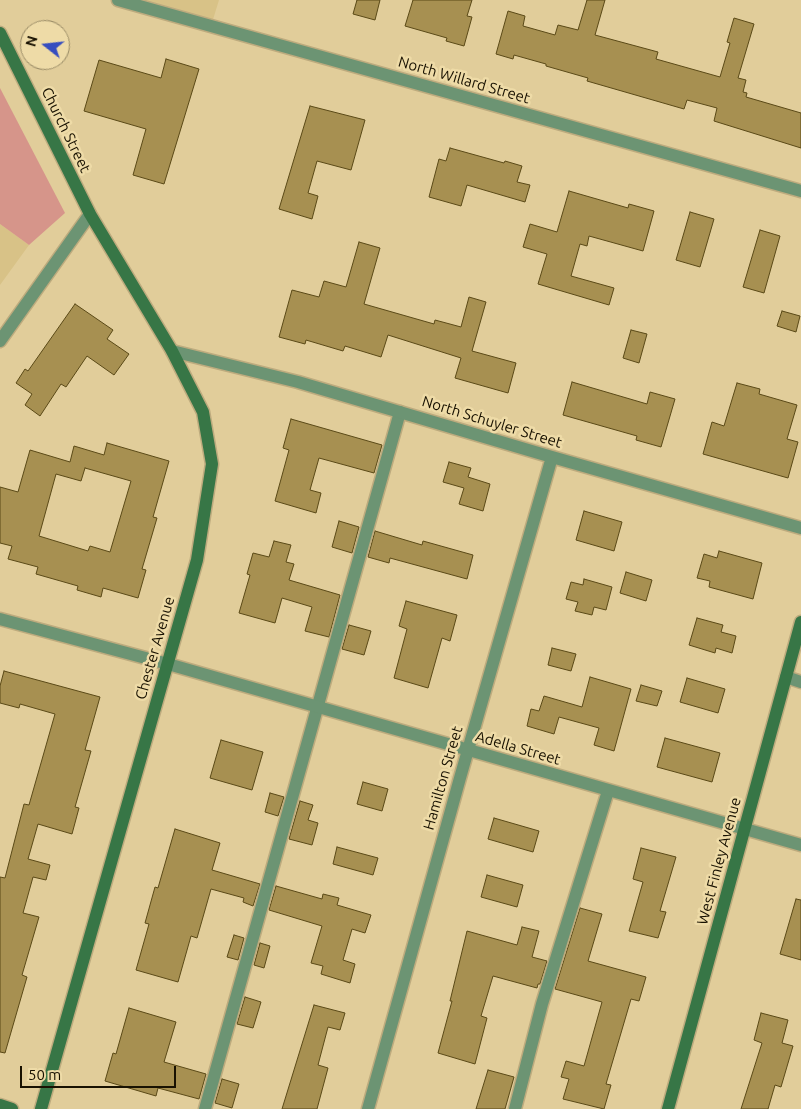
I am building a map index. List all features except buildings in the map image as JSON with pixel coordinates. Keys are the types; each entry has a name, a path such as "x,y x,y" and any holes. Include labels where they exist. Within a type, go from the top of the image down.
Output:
{"street":[{"name":"North Willard Street","path":"118,0 801,191"},
{"name":"Church Street","path":"0,34 90,214"},
{"path":"0,341 90,214"},
{"name":"Chester Avenue","path":"41,1109 197,560 212,464 203,412 172,351 90,214"},
{"name":"North Schuyler Street","path":"172,351 298,382 801,528"},
{"path":"205,1109 400,412"},
{"name":"Hamilton Street","path":"368,1109 552,457"},
{"name":"Adella Street","path":"0,620 318,706 801,845"},
{"name":"West Finley Avenue","path":"668,1109 801,622"},
{"path":"786,678 801,682"},
{"path":"515,1109 542,1004 608,791"},
{"path":"0,1105 12,1109"}],"shaded area":[{"path":"118,0 219,0 211,26"},
{"path":"0,88 65,213 29,245 0,224"},
{"path":"0,224 29,245 0,285"}]}
